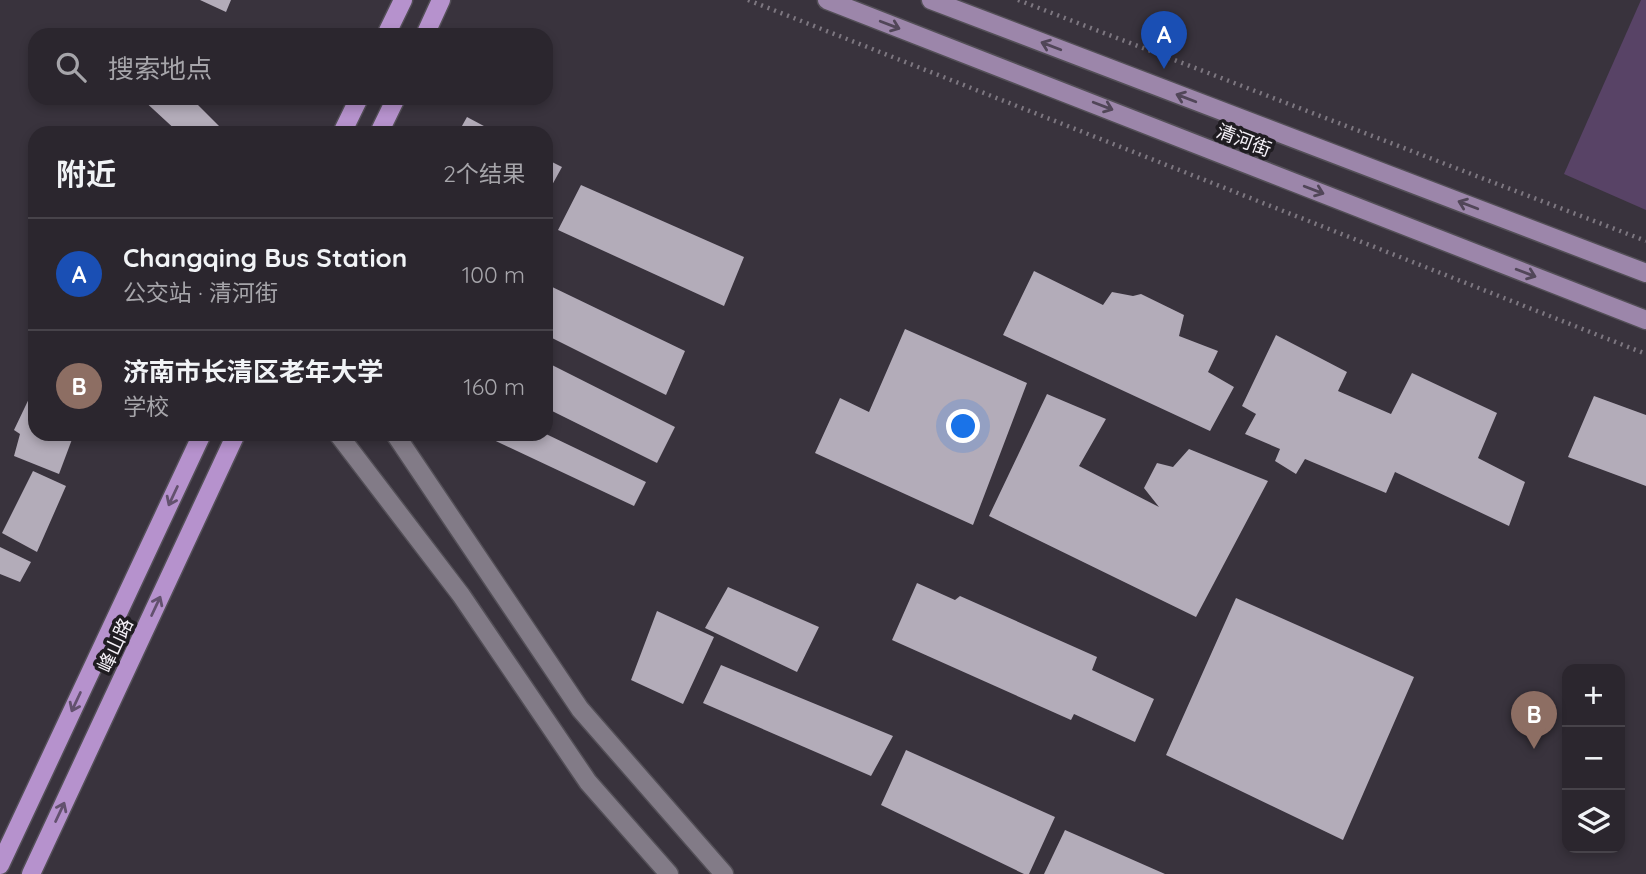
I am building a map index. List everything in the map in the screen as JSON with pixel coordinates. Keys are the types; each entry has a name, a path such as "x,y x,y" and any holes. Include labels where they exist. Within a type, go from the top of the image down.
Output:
{"main road":[{"path":"389,28 403,0"},
{"path":"428,28 441,0"},
{"name":"清河街","path":"827,0 1646,320"},
{"name":"清河街","path":"931,0 1646,272"},
{"path":"345,126 356,105"},
{"path":"382,126 393,105"},
{"name":"峰山路","path":"0,865 199,441"},
{"name":"峰山路","path":"31,874 233,441"}],"street":[{"path":"343,441 461,596 588,782 668,874"},
{"path":"400,441 580,709 724,874"}],"path":[{"path":"748,0 1646,354"},
{"path":"1018,0 1646,241"}],"shaded area":[{"path":"1641,0 1646,0 1646,210 1564,174"}],"building":[{"path":"200,0 231,0 226,12"},
{"path":"149,105 198,105 219,126 171,126"},
{"path":"467,117 484,126 462,126"},
{"path":"553,162 562,167 553,183"},
{"path":"581,185 744,257 724,306 558,230"},
{"path":"1034,271 1103,305 1112,292 1133,296 1141,294 1184,315 1179,336 1218,351 1208,372 1234,387 1210,431 1003,335"},
{"path":"553,287 685,351 666,395 553,338"},
{"path":"905,329 1027,383 973,525 815,453 840,398 869,412"},
{"path":"1276,335 1347,372 1338,391 1391,414 1412,373 1497,413 1478,458 1525,482 1509,526 1395,472 1386,493 1305,459 1296,474 1275,461 1280,449 1245,434 1256,414 1242,406"},
{"path":"553,366 675,427 657,463 553,411"},
{"path":"1047,394 1106,419 1079,466 1159,507 1144,488 1157,463 1173,467 1189,449 1268,481 1196,617 989,516"},
{"path":"1594,396 1646,415 1646,486 1568,457"},
{"path":"28,401 28,441 71,441 59,474 14,456 20,434 14,430"},
{"path":"553,437 646,482 634,506 496,441 553,441"},
{"path":"33,471 66,486 37,552 2,533"},
{"path":"0,547 31,562 20,582 0,574"},
{"path":"917,583 955,600 960,596 1097,657 1092,670 1154,699 1135,742 1074,714 1071,720 892,640"},
{"path":"728,587 819,627 797,672 705,628"},
{"path":"1236,598 1414,677 1343,840 1166,755"},
{"path":"657,611 714,637 683,704 631,680"},
{"path":"721,665 893,736 871,776 703,703"},
{"path":"906,750 1055,817 1029,874 1024,874 881,805"},
{"path":"1065,830 1165,874 1044,874"}],"place":[{"name":"Changqing Bus Station","path":"1164,69"},
{"name":"济南市长清区老年大学","path":"1534,749"}]}
